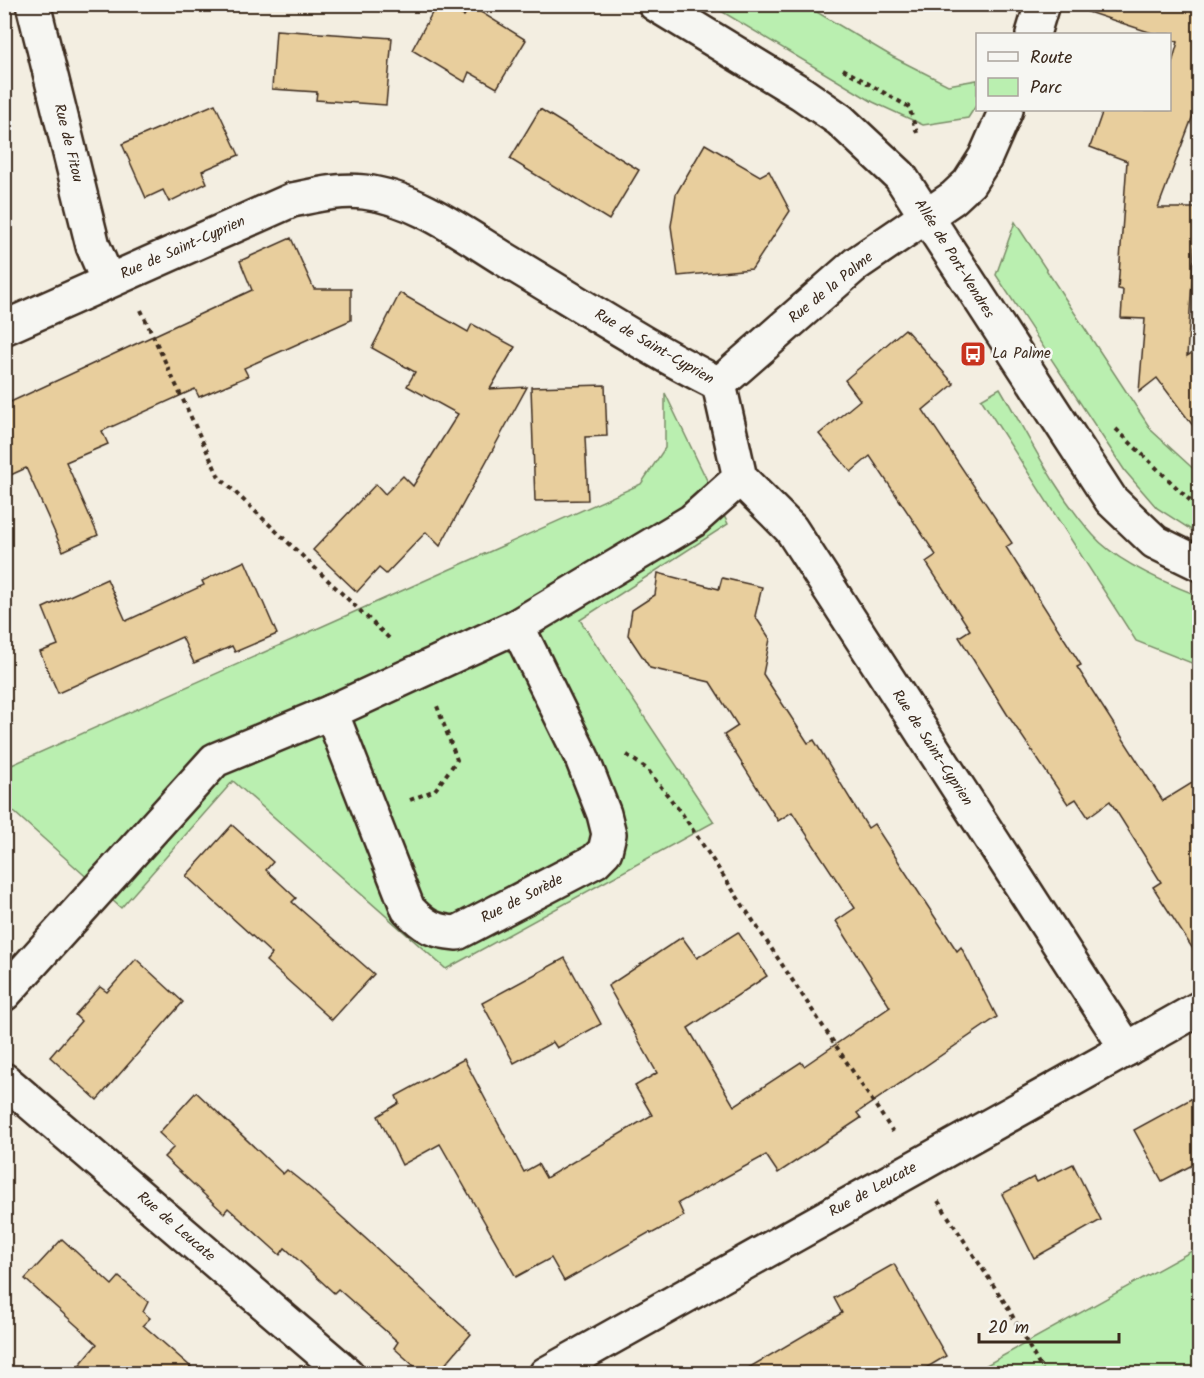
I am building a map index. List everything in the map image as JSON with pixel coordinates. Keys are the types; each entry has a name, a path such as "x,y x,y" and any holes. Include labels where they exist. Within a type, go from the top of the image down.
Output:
{"street":[{"name":"Rue de Fitou","path":"33,4 93,246 116,277"},
{"name":"Allée de Port-Vendres","path":"655,4 801,93 840,120 900,176 929,217 1000,333 1111,500 1155,542 1200,564"},
{"path":"1033,33 1042,4"},
{"name":"Rue de la Palme","path":"719,384 856,264 929,217 969,183 985,158 1006,111"},
{"name":"Rue de Saint-Cyprien","path":"4,328 292,200 331,191 365,192 406,203 450,226 672,360 719,384 740,478 791,529 1127,1049"},
{"path":"4,994 215,760 331,712 517,626 692,521 740,478"},
{"name":"Rue de Sorède","path":"331,712 408,909 436,932 457,933 595,861 605,850 609,834 604,814 582,758 517,626"},
{"name":"Rue de Leucate","path":"546,1374 1200,1008"},
{"name":"Rue de Leucate","path":"4,1080 347,1374"}],"path":[{"path":"116,277 219,477 421,669 430,686 457,760 435,790 370,814"},
{"path":"582,758 606,752 627,755 647,769 683,815 1007,1306 1044,1374"}],"green space":[{"path":"711,5 805,5 893,57 948,85 976,80 976,106 968,118 923,125 873,102"},
{"path":"1015,222 1152,431 1199,474 1199,535 1157,508 1125,471 996,275"},
{"path":"1000,388 1055,483 1093,535 1128,563 1199,596 1199,666 1136,641 981,399"},
{"path":"665,393 728,524 580,620 714,822 446,969 233,781 121,908 5,804 5,768 641,484 665,448"},
{"path":"1199,1247 1199,1373 972,1373"}],"building":[{"path":"437,4 464,16 471,6 526,40 497,88 469,72 465,82 412,50"},
{"path":"1086,4 1200,4 1200,97 1158,208 1197,208 1187,356 1200,348 1200,435 1157,378 1139,392 1145,319 1121,318 1123,290 1118,289 1127,161 1090,147 1103,111 1171,111 1171,66 1178,42 1171,39 1171,33 1152,33 1085,11"},
{"path":"276,30 392,38 386,105 316,100 317,92 272,89"},
{"path":"215,104 239,155 202,171 207,183 169,202 163,190 146,198 122,144"},
{"path":"540,109 639,170 609,220 510,159"},
{"path":"705,144 760,176 769,171 790,211 752,269 678,276 671,226 676,194"},
{"path":"291,238 314,289 351,289 351,320 244,368 248,376 199,397 195,389 102,431 108,444 66,462 98,535 63,551 26,468 4,478 4,405 252,290 240,261"},
{"path":"400,293 468,332 472,324 515,347 490,389 527,387 440,546 426,532 386,574 379,568 357,592 313,550 376,484 385,494 403,476 413,486 458,414 407,386 415,372 372,348"},
{"path":"905,329 954,384 923,410 1012,543 1006,547 1081,665 1077,667 1163,801 1200,778 1200,960 1153,887 1161,882 1110,801 1088,817 1076,799 1068,804 1007,714 959,637 970,630 926,562 936,555 870,456 851,472 819,434 860,400 845,380"},
{"path":"605,385 607,436 585,437 588,500 535,501 531,387"},
{"path":"245,561 277,634 235,652 232,646 194,663 182,637 58,693 40,652 58,645 43,608 107,579 126,621 204,585 202,581"},
{"path":"658,573 719,589 722,578 762,587 755,616 770,639 763,674 808,743 814,740 868,828 874,824 957,951 961,947 997,1017 857,1113 861,1118 778,1173 766,1155 678,1203 684,1216 651,1234 650,1232 564,1281 551,1258 516,1277 440,1144 402,1165 378,1116 399,1103 396,1096 464,1059 524,1172 538,1164 546,1178 652,1115 635,1086 657,1073 608,986 682,937 697,958 738,932 767,976 688,1028 734,1106 801,1062 804,1066 890,1007 836,921 855,908 792,812 778,821 724,735 738,726 710,682 650,668 628,635 632,610 655,595"},
{"path":"232,825 273,862 266,870 296,898 292,902 374,974 332,1020 266,961 272,954 186,876"},
{"path":"565,958 601,1024 557,1048 553,1042 514,1063 482,1003"},
{"path":"136,959 183,1002 97,1100 50,1057 81,1021 75,1015 100,987 107,992"},
{"path":"196,1092 283,1174 287,1170 311,1189 471,1334 437,1374 423,1374 394,1348 398,1342 338,1289 334,1293 285,1248 280,1255 228,1208 224,1213 164,1157 174,1147 159,1133"},
{"path":"1200,1094 1200,1161 1162,1181 1134,1130"},
{"path":"1073,1164 1101,1220 1034,1258 1002,1194 1034,1177 1037,1182"},
{"path":"62,1239 112,1285 119,1277 148,1302 143,1312 150,1318 143,1325 199,1374 72,1374 97,1344 25,1279"},
{"path":"894,1264 946,1356 916,1374 738,1374 842,1313 834,1298"}],"place":[{"name":"La Palme","path":"973,354"}]}
